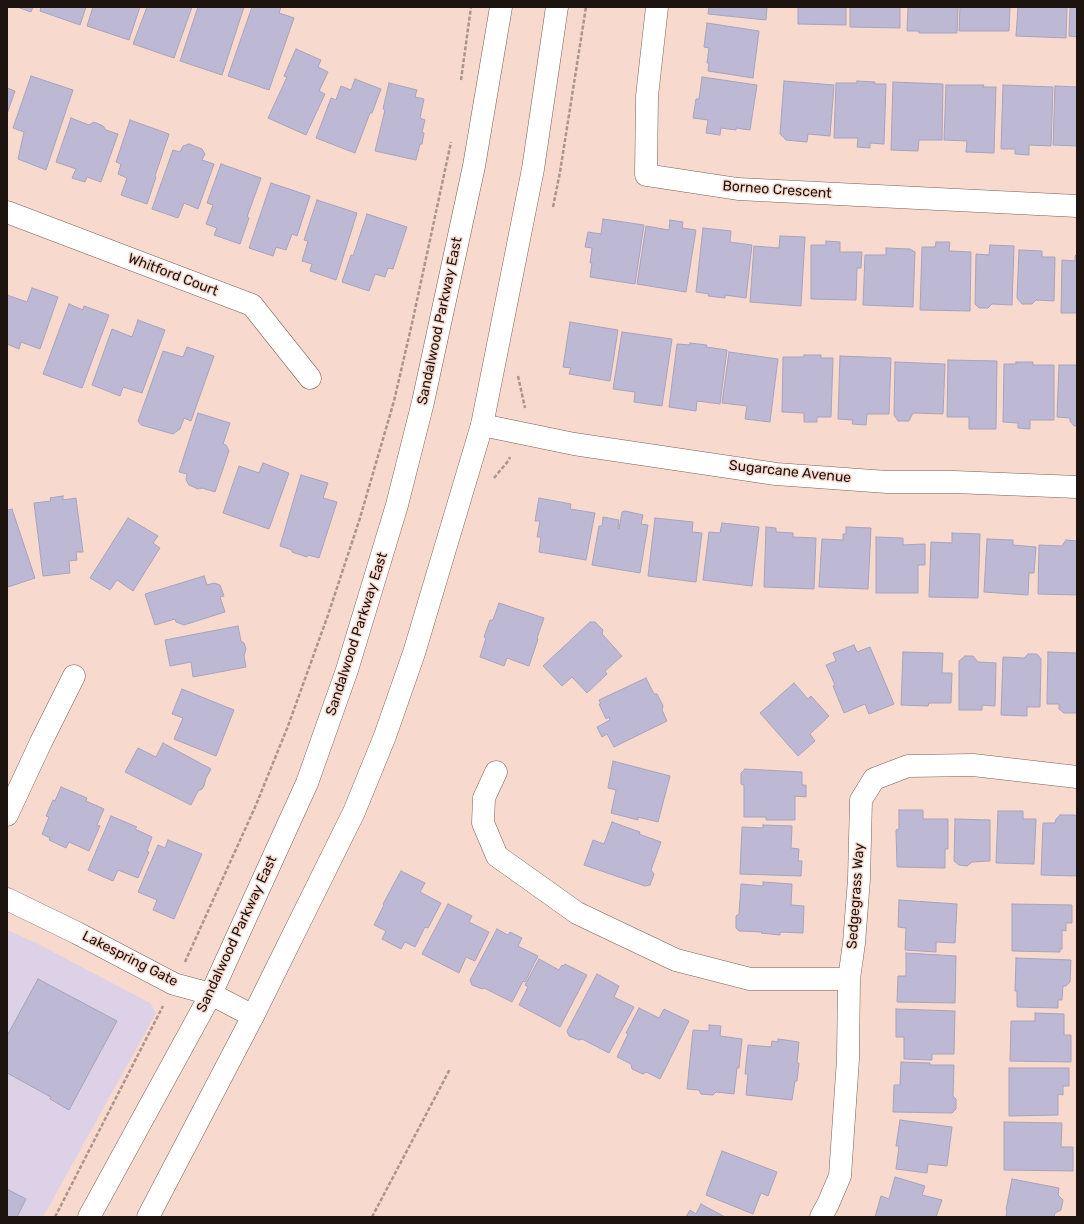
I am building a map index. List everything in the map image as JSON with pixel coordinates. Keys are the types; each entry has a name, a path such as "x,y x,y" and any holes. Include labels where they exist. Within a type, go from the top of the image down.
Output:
{"street":[{"name":"Sandalwood Parkway East","path":"89,1217 211,994 307,783 347,670 397,505 423,402 474,166 501,7"},
{"path":"148,1217 253,1016 354,812 385,736 414,653 482,425 533,168 557,7"},
{"name":"Borneo Crescent","path":"658,7 646,96 646,176 738,189 1077,206"},
{"name":"Whitford Court","path":"7,212 252,305 310,378"},
{"name":"Sugarcane Avenue","path":"482,425 574,444 776,474 887,482 954,482 1077,487"},
{"path":"7,815 40,742 74,676"},
{"name":"Sedgegrass Way","path":"821,1217 840,1176 848,1059 849,979 854,943 859,879 861,800 874,779 908,766 972,765 1077,777"},
{"path":"496,772 484,798 483,823 497,856 577,914 676,960 750,979 849,979"},
{"name":"Lakespring Gate","path":"7,899 77,933 174,984 211,994 253,1016"}],"path":[{"path":"461,85 471,7"},
{"path":"187,960 256,805 290,719 328,615 360,518 394,401 415,312 452,137"},
{"path":"55,1217 162,1007"},
{"path":"372,1217 450,1069"}],"shaded area":[{"path":"7,930 38,944 150,1003 156,1013 43,1217 7,1217"}],"building":[{"path":"17,7 33,7 31,12"},
{"path":"41,7 86,7 80,25 40,11"},
{"path":"93,7 140,7 129,40 87,26"},
{"path":"147,7 192,7 174,58 133,44"},
{"path":"198,7 244,7 222,75 180,61"},
{"path":"252,7 281,7 279,13 294,18 269,90 228,76"},
{"path":"709,7 767,7 766,20 708,14"},
{"path":"798,7 846,7 846,25 798,24"},
{"path":"850,7 900,7 900,28 850,27"},
{"path":"908,7 958,7 957,33 919,33 919,31 907,31"},
{"path":"960,7 1010,7 1009,31 959,31"},
{"path":"1018,7 1067,7 1066,38 1016,36"},
{"path":"1070,7 1077,7 1077,37 1069,36"},
{"path":"707,23 759,31 753,78 708,71 709,63 707,63 709,48 704,47"},
{"path":"296,49 321,60 318,67 328,72 319,91 325,94 306,135 268,118 287,77 284,76"},
{"path":"31,76 73,90 46,170 18,159 24,132 13,128"},
{"path":"702,77 757,85 750,130 721,128 720,135 706,133 708,120 693,118 696,99 699,99"},
{"path":"355,79 381,89 355,153 316,138 331,98 336,100 341,86 351,90"},
{"path":"784,81 834,85 830,136 808,134 807,142 786,140 780,134"},
{"path":"857,81 886,84 884,144 870,143 870,148 857,147 858,138 834,138 836,83 857,83"},
{"path":"893,82 943,84 942,140 919,140 918,151 891,150"},
{"path":"389,83 417,90 415,97 424,99 420,118 425,120 422,132 424,133 422,144 420,144 416,160 375,151 385,110 383,109"},
{"path":"946,85 984,85 983,87 996,87 994,153 966,152 967,141 944,140"},
{"path":"1003,85 1053,87 1051,146 1029,145 1029,155 1015,154 1015,149 1001,149"},
{"path":"1055,86 1077,87 1077,146 1053,145"},
{"path":"7,88 15,91 7,114"},
{"path":"71,118 89,125 94,122 103,126 106,130 118,134 101,182 87,177 85,182 72,178 76,169 56,162"},
{"path":"130,120 169,134 147,204 121,195 127,178 118,174 121,164 116,162"},
{"path":"189,144 202,149 205,154 202,160 214,164 198,209 184,203 178,218 152,209 173,150 180,152 183,146"},
{"path":"221,164 261,178 247,217 249,218 240,244 214,235 217,228 206,224 213,205 207,203"},
{"path":"271,183 310,196 297,236 292,234 286,250 276,247 273,256 249,248"},
{"path":"317,200 357,213 336,280 310,271 312,264 302,261 308,241 304,240"},
{"path":"367,214 407,227 393,269 388,268 385,277 375,274 369,291 342,282 351,255 353,256"},
{"path":"603,219 644,225 635,284 590,277 592,248 585,247 588,232 601,234"},
{"path":"670,220 683,222 682,228 696,230 686,292 637,284 646,226 669,230"},
{"path":"703,228 731,231 730,242 752,245 746,298 725,295 725,298 708,296 709,294 696,292"},
{"path":"780,236 805,237 801,306 750,302 754,246 779,248"},
{"path":"826,241 840,242 840,252 862,252 861,268 857,268 856,300 811,299 811,245 826,245"},
{"path":"936,242 950,242 949,251 971,252 970,311 920,310 922,247 935,247"},
{"path":"990,245 1014,246 1012,305 992,304 988,308 979,308 975,304 976,254 989,255"},
{"path":"886,248 910,249 915,252 913,307 863,305 865,255 886,255"},
{"path":"1019,250 1042,251 1042,257 1055,257 1054,301 1036,300 1032,304 1022,304 1017,298"},
{"path":"1077,254 1077,313 1061,313 1062,260 1075,261 1075,256"},
{"path":"32,288 58,297 40,349 21,342 19,349 7,344 7,295 27,302"},
{"path":"69,304 83,310 84,306 109,315 82,388 43,374"},
{"path":"138,320 165,330 142,393 123,387 120,396 92,385 112,329 132,337"},
{"path":"570,322 618,330 610,381 569,374 571,368 563,367"},
{"path":"622,332 672,339 662,406 634,402 635,392 613,389"},
{"path":"690,343 727,350 720,404 697,401 696,411 669,407 677,344 690,345"},
{"path":"187,347 214,356 191,421 184,418 180,429 173,434 141,425 138,421 163,351 183,357"},
{"path":"729,352 778,359 770,422 745,419 747,406 722,403"},
{"path":"804,355 821,355 821,358 833,358 831,417 817,417 817,422 804,422 804,413 782,412 783,357 804,357"},
{"path":"840,356 891,358 889,414 867,414 866,425 852,424 853,420 838,419"},
{"path":"948,360 997,361 996,429 969,429 969,417 947,417"},
{"path":"895,362 945,364 943,414 913,413 909,421 898,421 894,415"},
{"path":"1016,362 1033,362 1033,365 1054,365 1054,420 1030,420 1030,429 1018,428 1018,423 1003,422 1004,364 1016,364"},
{"path":"1059,365 1077,365 1077,426 1074,426 1070,421 1070,418 1057,417"},
{"path":"198,413 230,423 223,444 226,445 229,451 215,492 202,488 198,489 189,485 186,480 187,474 179,472"},
{"path":"263,463 289,473 269,529 223,513 239,466 259,473"},
{"path":"301,475 328,483 323,498 337,502 319,558 308,555 307,557 280,546"},
{"path":"63,496 63,500 76,498 83,552 76,552 77,560 69,561 70,573 43,576 34,503 51,501 50,498"},
{"path":"539,498 571,504 570,509 595,513 586,560 539,552 541,537 537,537 540,521 535,521"},
{"path":"12,509 35,578 8,587 7,510"},
{"path":"625,511 643,515 641,524 648,525 640,573 592,565 599,526 602,526 603,517 619,520 619,529 622,512"},
{"path":"128,518 158,536 153,543 160,548 133,591 117,580 110,590 90,578"},
{"path":"655,518 693,522 692,532 702,533 696,582 648,576"},
{"path":"722,523 759,527 752,586 703,580 709,532 720,533"},
{"path":"766,527 776,528 776,532 793,533 793,537 816,538 814,589 764,587"},
{"path":"846,527 871,528 868,589 819,587 822,539 843,540 843,534 846,534"},
{"path":"952,533 980,534 978,598 929,597 931,542 952,543"},
{"path":"876,537 903,538 903,545 925,544 925,565 918,565 918,593 876,593"},
{"path":"987,539 1013,540 1013,545 1036,547 1034,573 1029,573 1028,595 984,592"},
{"path":"1066,540 1077,541 1077,595 1038,594 1039,545 1062,546"},
{"path":"204,576 207,585 214,583 220,585 224,596 220,597 225,612 184,625 176,622 175,619 155,625 145,594"},
{"path":"499,603 544,618 529,666 507,658 504,666 480,657 486,638 484,637 490,620 493,620"},
{"path":"590,622 595,622 603,630 602,634 622,656 605,671 607,674 587,693 572,677 562,686 543,666"},
{"path":"238,626 241,641 244,643 246,649 244,656 246,667 193,677 191,662 170,666 165,640"},
{"path":"854,645 857,652 870,647 894,704 869,714 865,704 844,713 833,686 835,685 826,665 836,661 833,653"},
{"path":"903,652 943,653 942,673 952,673 951,703 929,703 928,706 901,705"},
{"path":"1048,652 1077,653 1077,713 1064,713 1059,709 1059,704 1047,704"},
{"path":"1028,654 1037,654 1041,659 1040,707 1027,707 1027,716 1001,715 1003,657 1024,658"},
{"path":"965,656 973,656 978,662 996,663 995,706 982,705 982,710 959,710 959,661"},
{"path":"646,678 654,694 657,694 663,706 662,710 667,721 614,747 607,734 602,737 597,727 610,720 609,717 606,719 599,704 601,704 599,700"},
{"path":"794,683 808,699 811,696 829,716 810,734 815,741 798,756 760,713"},
{"path":"182,689 234,710 216,756 174,739 183,718 172,714"},
{"path":"163,743 211,769 204,786 198,791 191,805 125,772 138,748 156,757"},
{"path":"613,761 670,776 658,822 638,817 638,820 611,813 616,790 608,788"},
{"path":"745,769 802,772 802,785 806,785 806,797 795,796 795,820 766,820 766,817 744,817 744,785 741,784 741,773"},
{"path":"61,787 87,798 86,801 104,809 97,825 100,826 89,851 69,842 66,848 49,840 50,838 42,834 49,817 46,816"},
{"path":"899,810 923,810 923,819 948,819 948,849 945,849 945,868 897,867 896,830 899,829"},
{"path":"998,811 1023,811 1023,819 1036,819 1034,864 996,863"},
{"path":"1060,815 1075,815 1077,817 1077,876 1041,875 1043,823 1055,823 1056,819"},
{"path":"111,816 137,827 135,829 152,837 147,851 149,852 138,878 118,870 113,881 88,870"},
{"path":"955,819 990,820 990,861 972,862 967,866 959,865 954,861"},
{"path":"612,822 640,832 639,834 661,842 651,870 654,874 650,885 645,886 584,865 593,840 604,844"},
{"path":"763,825 792,826 791,848 799,849 798,861 802,861 801,876 740,874 742,827 763,828"},
{"path":"168,840 202,854 174,919 153,910 157,900 138,892 158,845 165,848"},
{"path":"401,871 425,883 420,892 441,903 428,928 425,927 415,947 405,942 401,949 382,939 386,931 374,925 384,905 383,904"},
{"path":"763,882 792,884 791,905 804,906 803,933 780,932 780,935 761,933 762,932 739,931 736,928 736,916 739,914 741,884 763,886"},
{"path":"899,900 957,904 955,943 936,942 936,952 905,950 906,928 898,927"},
{"path":"448,904 472,916 469,922 489,932 475,961 466,957 459,973 422,954"},
{"path":"1012,904 1072,905 1072,923 1066,923 1066,931 1062,930 1062,949 1060,949 1060,952 1012,951"},
{"path":"497,929 508,935 510,932 522,938 518,946 538,956 525,982 523,981 512,1002 484,988 482,989 472,985 470,980"},
{"path":"906,953 956,956 955,1003 897,1002 898,976 906,976"},
{"path":"1016,958 1071,960 1070,982 1066,986 1063,986 1062,1000 1058,1000 1058,1008 1017,1007 1017,991 1015,991"},
{"path":"539,959 559,970 562,965 564,966 565,964 587,975 560,1027 519,1005 528,987 525,985"},
{"path":"597,974 619,986 614,997 634,1007 609,1053 582,1039 579,1040 569,1036 567,1031"},
{"path":"38,979 117,1021 69,1110 50,1099 51,1097 7,1073 7,1036"},
{"path":"639,1008 659,1018 664,1009 689,1021 660,1079 646,1072 643,1074 632,1069 631,1064 617,1057 628,1034 626,1033"},
{"path":"896,1009 955,1011 954,1054 932,1054 932,1060 904,1059 904,1037 896,1037"},
{"path":"1035,1013 1064,1014 1064,1035 1071,1035 1071,1062 1010,1061 1011,1021 1035,1021"},
{"path":"709,1025 721,1026 720,1036 742,1039 739,1068 737,1068 734,1094 716,1092 713,1095 701,1094 699,1090 687,1089 693,1030 709,1031"},
{"path":"778,1039 799,1042 797,1081 795,1081 792,1100 746,1095 748,1074 745,1074 748,1045 771,1047 772,1041 778,1042"},
{"path":"901,1062 930,1063 930,1065 954,1065 953,1096 956,1099 956,1109 952,1113 893,1112 894,1085 900,1085"},
{"path":"1009,1068 1069,1068 1069,1086 1063,1086 1063,1095 1058,1094 1058,1115 1009,1116"},
{"path":"900,1120 952,1127 947,1166 928,1164 927,1173 896,1169 899,1146 896,1146"},
{"path":"1004,1122 1062,1123 1061,1147 1073,1147 1073,1171 1004,1170"},
{"path":"722,1151 777,1172 768,1196 761,1193 753,1214 706,1195"},
{"path":"895,1177 925,1186 922,1195 942,1200 936,1217 875,1217 881,1196 889,1199"},
{"path":"1012,1179 1059,1188 1058,1195 1063,1200 1061,1210 1055,1213 1054,1217 1006,1217"},
{"path":"7,1189 26,1199 17,1217 7,1217"},
{"path":"701,1204 725,1217 686,1217 690,1210 696,1214"}]}
